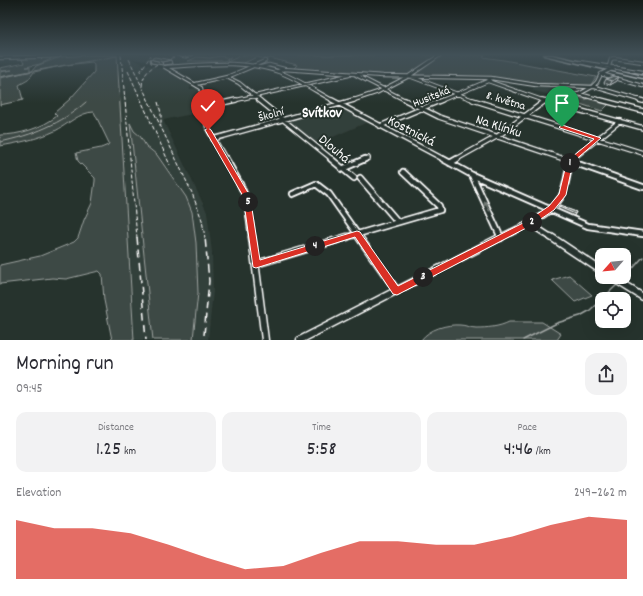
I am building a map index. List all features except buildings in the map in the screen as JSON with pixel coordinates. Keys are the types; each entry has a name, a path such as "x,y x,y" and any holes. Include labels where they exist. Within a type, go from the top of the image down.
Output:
{"main road":[{"path":"622,71 643,77"}],"street":[{"name":"Kostnická","path":"172,71 196,84"},
{"path":"196,84 227,76 239,71"},
{"name":"Kostnická","path":"278,71 472,175 549,210 588,226 643,234"},
{"path":"310,71 353,74 447,76 488,80 545,100 643,128"},
{"name":"Školní","path":"213,139 340,104 384,90 417,71"},
{"path":"450,163 498,136 545,100 579,94 592,87 597,82 601,74 607,71"},
{"path":"204,106 353,74"},
{"name":"Na Klínku","path":"353,74 441,118 498,136 643,187"},
{"path":"601,74 642,86"},
{"name":"Dlouhá","path":"227,76 238,82 354,178"},
{"name":"8. května","path":"409,76 457,94 643,153"},
{"path":"488,80 494,78 538,85 592,87 643,100"},
{"name":"Husitská","path":"380,126 488,80"},
{"path":"196,84 201,89 207,126 246,196 263,315 265,340"},
{"path":"579,94 643,111"},
{"path":"300,340 501,238 549,210 562,195 570,161 620,121"},
{"path":"342,169 362,159 368,158"},
{"path":"256,264 441,209 407,173"},
{"path":"472,175 501,238"},
{"path":"360,178 398,222"},
{"path":"293,194 314,184 318,185 331,196 397,291"},
{"path":"529,223 595,266"},
{"path":"623,284 643,297"}],"shaded area":[{"path":"7,71 30,71 0,77 0,72"},
{"path":"39,71 34,72 28,80 19,85 23,100 0,105 0,78"},
{"path":"118,71 166,71 189,84 191,87 189,89 198,88 200,92 198,93 202,112 163,120 207,212 212,252 213,291 208,340 193,339 198,293 196,243 192,212 186,197 157,155 146,146 140,136 130,125 153,340 134,340"},
{"path":"118,71 134,340 112,340 104,300 102,274 99,271 66,279 52,278 0,284 0,265 40,256 74,242 78,238 92,203 95,178 78,161 76,153 101,148 109,143 94,112 79,116 55,131 21,142 0,146 0,135 15,134 30,130 57,116 54,113 70,99 94,72"},
{"path":"323,71 415,71 407,76"},
{"path":"419,71 563,71 596,77 590,86 538,85 492,78 446,75 412,76"},
{"path":"538,86 561,87 580,91 576,94 558,97 531,90"},
{"path":"578,97 586,99 590,98 610,103 602,111 577,103 578,102 571,99"},
{"path":"325,110 349,112 368,122 333,137 315,142 288,120"},
{"path":"130,123 134,131 140,136 146,146 157,155 186,197 192,212 196,243 198,293 193,339 196,340 153,340"},
{"path":"569,275 592,295 575,302 552,280"},
{"path":"509,322 542,322 561,334 557,340 421,340 433,330 444,326 464,325 474,328 484,328"}],"waterway":[{"path":"0,77 34,71"},
{"path":"0,142 24,136 46,128 67,117 86,102"},
{"path":"631,271 643,257"},
{"path":"523,340 557,323 580,316 589,311 618,284"}],"railway":[{"path":"122,71 137,238"},
{"path":"128,71 170,165"},
{"path":"135,71 192,193 202,220 205,238"},
{"path":"142,86 143,79 149,71"},
{"path":"158,102 161,113 161,126"},
{"path":"137,237 146,340"},
{"path":"204,335 209,281 205,237"}],"district":[{"name":"Svítkov","path":"322,112"}],"route":[{"path":"208,130 246,196 256,264 357,234 397,291 529,223 551,208 562,195 570,161 599,138 562,127"}]}
